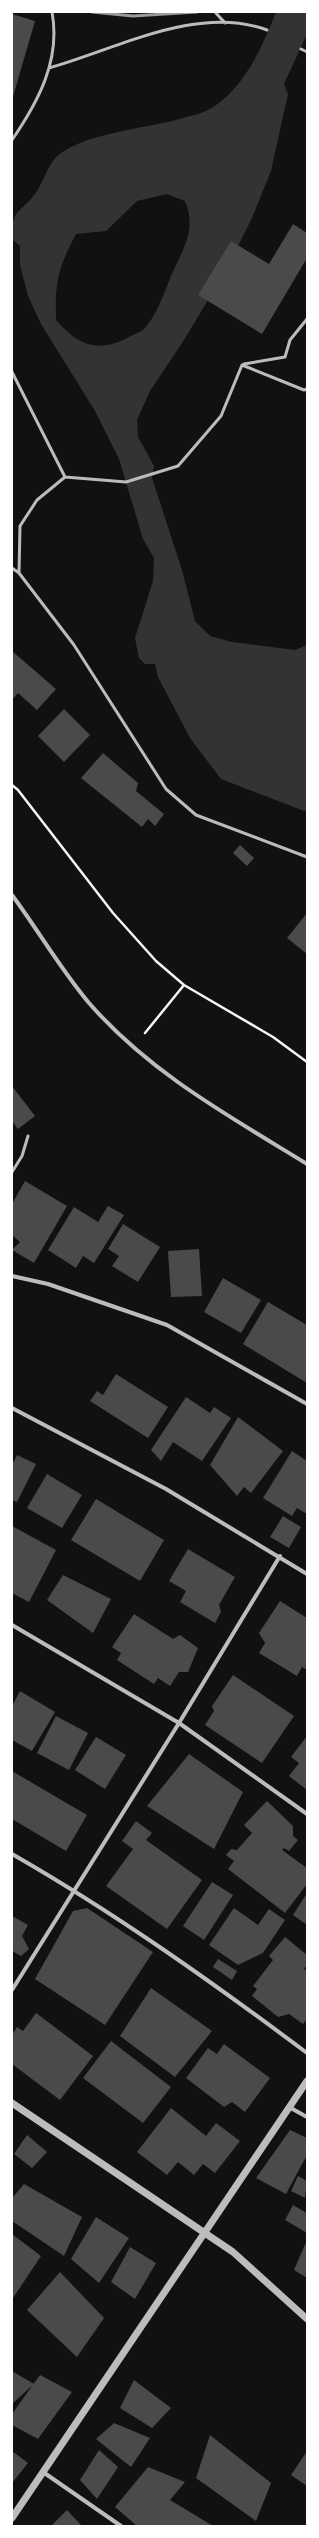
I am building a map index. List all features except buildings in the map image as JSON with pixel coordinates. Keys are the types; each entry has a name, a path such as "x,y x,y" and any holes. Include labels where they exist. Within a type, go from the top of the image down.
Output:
{"street":[{"path":"12,895 89,1003 133,1048 178,1084 307,1164"},
{"path":"12,1276 48,1284 167,1325 307,1404"},
{"path":"13,1410 166,1489 280,1556 307,1574"},
{"path":"12,1990 179,1723 280,1556"},
{"path":"12,1625 179,1723 307,1814"},
{"path":"12,1854 75,1890 235,1999 307,2053"},
{"path":"12,2518 307,2081"},
{"path":"12,2103 204,2234 233,2252 307,2319"},
{"path":"289,2108 307,2117"},
{"path":"43,2472 121,2526"}],"lane":[{"path":"12,140 33,110 49,68 52,56 52,12"},
{"path":"215,12 225,23"},
{"path":"49,68 146,35 200,24 252,24 267,30"},
{"path":"301,50 307,52"},
{"path":"242,364 285,358 290,340 307,319"},
{"path":"242,364 304,390 307,389"},
{"path":"19,573 20,526 37,500 65,477 126,482 178,466 221,416 242,364"},
{"path":"12,372 65,477"},
{"path":"12,568 19,573 74,645 166,789 196,815 307,857"},
{"path":"12,1172 22,1156 28,1136"}],"path":[{"path":"12,785 18,790 113,913 156,961 184,985 274,1037 307,1062"},
{"path":"133,1048 184,985"}],"shaded area":[{"path":"276,12 307,12 307,34 284,84 288,94 271,171 252,218 226,270 184,340 150,391 137,420 138,437 154,466 152,478 182,570 195,621 210,636 232,642 295,650 307,645 307,812 221,779 190,738 158,677 155,664 145,664 139,658 135,638 153,581 154,558 143,539 119,459 95,411 41,324 28,296 20,265 20,246 12,239 12,229 15,216 35,194 49,167 61,153 87,140 196,114 206,111 219,103 230,93 249,68 264,40","holes":["167,194 185,201 190,221 187,239 160,304 143,330 116,343 96,346 88,344 72,335 56,320 57,284 61,266 76,234 106,231 137,201"]}],"railway":[{"path":"92,12 133,16 197,12"}]}
